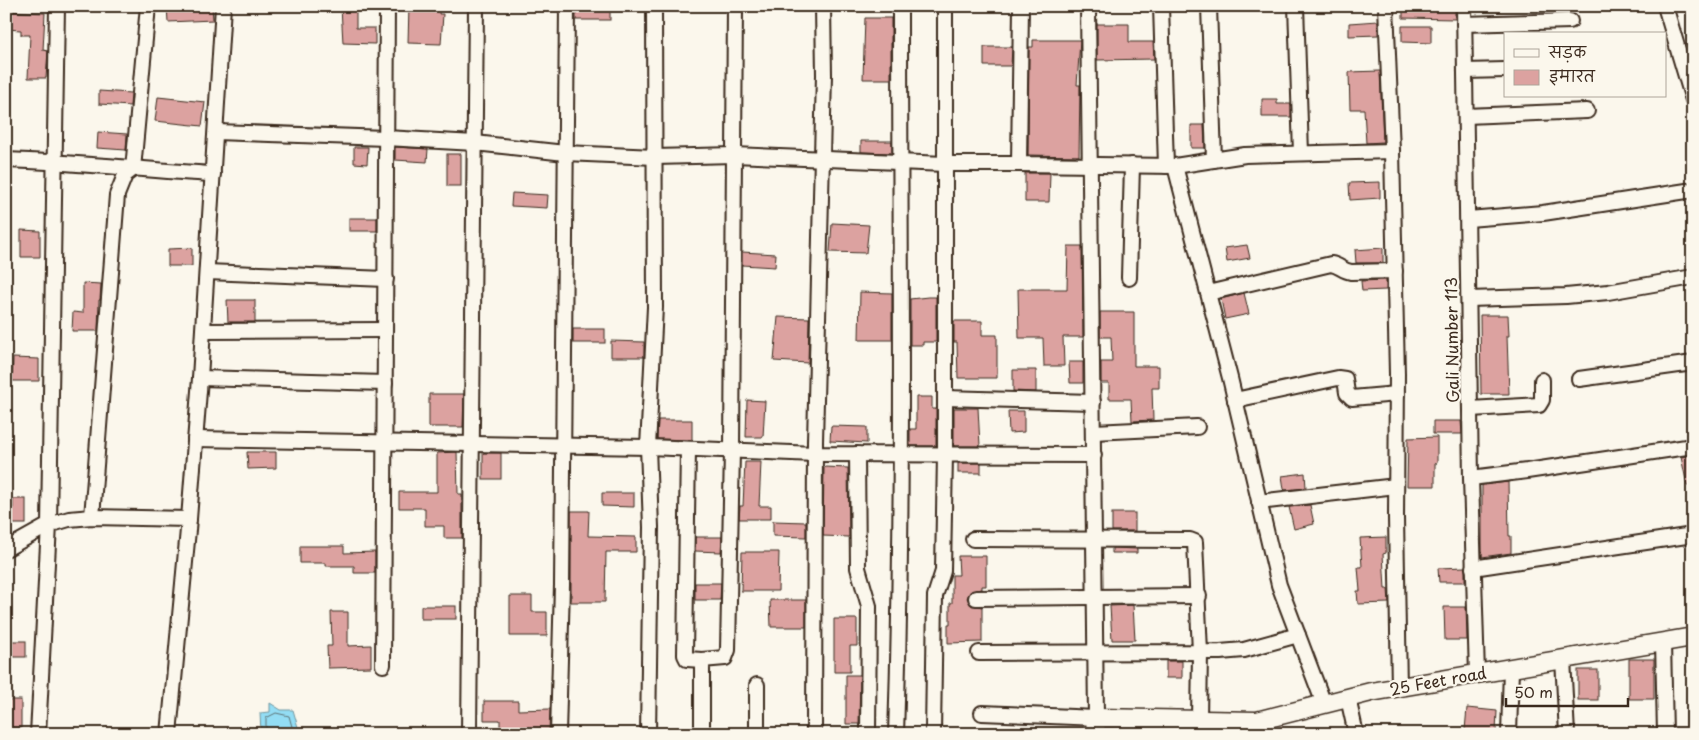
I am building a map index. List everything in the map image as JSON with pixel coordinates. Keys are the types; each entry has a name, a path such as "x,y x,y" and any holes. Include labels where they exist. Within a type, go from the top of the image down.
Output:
{"street":[{"path":"38,734 49,525 57,6"},
{"path":"92,517 117,195 125,175 133,169 148,6"},
{"path":"169,734 200,378 223,6"},
{"path":"383,665 387,6"},
{"path":"469,734 476,6"},
{"path":"558,734 562,585 566,6"},
{"path":"648,734 651,527 648,448 655,307 654,6"},
{"path":"688,449 685,655 689,660 725,658 728,650 732,450 735,6"},
{"path":"814,734 815,454 822,158 823,6"},
{"path":"896,734 899,659 900,6"},
{"path":"933,734 935,596 943,571 945,454 945,6"},
{"path":"1019,164 1021,6"},
{"path":"982,713 1095,726 1094,402 1088,6"},
{"path":"1162,6 1170,166 1208,293 1279,585 1324,704"},
{"path":"1209,6 1214,160"},
{"path":"1296,6 1301,153"},
{"path":"1386,6 1395,271 1399,688"},
{"name":"Gali Number 113","path":"1464,6 1476,674"},
{"path":"1665,6 1693,100"},
{"path":"1464,24 1570,21"},
{"path":"1465,71 1504,70"},
{"path":"1466,116 1587,111"},
{"path":"216,132 475,143 565,153 655,157 734,155 945,164 1170,166 1245,155 1392,150"},
{"path":"6,160 56,161 133,169 213,174"},
{"path":"1130,278 1132,165"},
{"path":"1468,219 1544,214 1693,190"},
{"path":"1208,293 1331,264 1351,272 1395,271"},
{"path":"207,272 386,279"},
{"path":"1469,299 1608,292 1693,277"},
{"path":"203,330 385,330"},
{"path":"1578,379 1693,363"},
{"path":"200,378 385,383"},
{"path":"1235,400 1338,378 1345,379 1347,393 1352,398 1397,394"},
{"path":"1470,409 1539,406 1542,400 1542,380"},
{"path":"945,398 1094,402"},
{"path":"1094,432 1197,427"},
{"path":"195,439 732,450 815,454 1094,455"},
{"path":"1471,478 1693,446"},
{"path":"857,454 858,568 860,582 868,598 869,606 868,734"},
{"path":"1259,502 1396,486"},
{"path":"6,549 49,525 69,519 92,517 189,519"},
{"path":"1473,568 1693,535"},
{"path":"973,539 1194,540 1196,545 1200,652 1199,720"},
{"path":"976,598 1198,596"},
{"path":"979,653 1200,652 1244,650 1298,635"},
{"name":"25 Feet road","path":"1095,726 1199,720 1259,727 1324,704 1348,698 1693,637"},
{"path":"1663,642 1665,734"},
{"path":"702,660 702,734"},
{"path":"1563,660 1567,734"},
{"path":"1509,734 1510,668"},
{"path":"757,685 757,734"},
{"path":"1348,698 1356,734"}],"water":[{"path":"270,703 281,710 293,710 300,734 261,734 260,713 270,712"}],"building":[{"path":"167,6 212,6 213,20 168,22"},
{"path":"409,6 440,6 439,14 443,14 441,44 408,43"},
{"path":"576,6 610,6 610,20 576,20"},
{"path":"1403,6 1455,6 1455,19 1403,18"},
{"path":"341,7 356,8 356,28 375,28 375,44 343,43"},
{"path":"6,11 45,13 43,50 48,51 46,78 28,78 30,35 21,35 21,30 6,29"},
{"path":"865,18 891,18 891,79 863,79"},
{"path":"1378,21 1378,35 1349,36 1349,23"},
{"path":"1097,24 1129,24 1129,42 1153,42 1154,59 1097,60"},
{"path":"1402,26 1431,26 1431,43 1402,42"},
{"path":"1033,40 1080,40 1077,85 1080,85 1079,156 1028,155 1029,47 1033,47"},
{"path":"984,47 1012,47 1011,66 984,66"},
{"path":"1380,71 1383,142 1366,143 1364,109 1350,109 1349,72"},
{"path":"99,91 131,93 130,106 99,104"},
{"path":"158,97 205,102 202,126 155,121"},
{"path":"1262,99 1277,99 1277,104 1291,104 1291,117 1262,117"},
{"path":"1191,125 1204,125 1205,148 1191,148"},
{"path":"98,132 127,134 126,150 97,148"},
{"path":"861,141 892,141 892,153 861,152"},
{"path":"354,147 368,147 367,164 354,163"},
{"path":"395,147 428,149 427,162 395,160"},
{"path":"447,154 461,154 461,186 447,186"},
{"path":"1025,173 1050,173 1049,202 1025,202"},
{"path":"1380,182 1380,198 1350,200 1349,183"},
{"path":"512,193 548,195 547,208 511,206"},
{"path":"349,218 377,218 377,231 349,231"},
{"path":"832,223 869,225 866,253 830,252"},
{"path":"21,230 40,231 40,257 21,257"},
{"path":"1247,245 1250,258 1227,262 1225,248"},
{"path":"1068,246 1082,246 1083,337 1063,337 1064,366 1044,366 1043,338 1019,338 1018,289 1067,289"},
{"path":"192,248 192,266 168,266 168,249"},
{"path":"1383,248 1383,263 1356,263 1355,250"},
{"path":"742,252 776,254 775,267 742,265"},
{"path":"1386,280 1386,290 1362,291 1361,281"},
{"path":"83,283 101,284 98,331 72,331 73,312 83,313"},
{"path":"860,292 892,293 892,340 859,340"},
{"path":"1244,293 1249,314 1225,319 1221,299"},
{"path":"936,297 936,342 910,345 910,299"},
{"path":"227,300 255,300 255,322 228,322"},
{"path":"1100,312 1134,312 1134,366 1159,366 1159,388 1152,388 1153,420 1132,421 1131,399 1109,399 1109,383 1101,383 1101,362 1112,362 1111,337 1100,337"},
{"path":"1480,315 1508,315 1509,394 1481,394"},
{"path":"778,317 809,318 808,363 774,361"},
{"path":"954,321 982,321 982,335 997,335 997,378 958,378 957,342 954,342"},
{"path":"573,329 605,329 605,343 573,343"},
{"path":"611,341 644,342 644,357 611,357"},
{"path":"13,358 39,359 39,381 12,381"},
{"path":"1069,362 1083,362 1083,383 1070,383"},
{"path":"1013,370 1036,370 1036,392 1013,391"},
{"path":"429,394 464,394 463,427 429,427"},
{"path":"916,397 932,397 932,409 936,409 936,446 910,446 910,429 916,429"},
{"path":"747,400 765,401 763,437 746,437"},
{"path":"954,408 978,408 980,446 954,446"},
{"path":"1008,411 1024,411 1024,432 1009,433"},
{"path":"658,420 692,420 692,440 657,439"},
{"path":"1433,421 1461,421 1462,434 1433,434"},
{"path":"831,426 867,427 867,443 830,441"},
{"path":"1437,437 1435,486 1407,486 1408,438"},
{"path":"247,452 276,452 276,468 248,469"},
{"path":"457,452 458,494 462,494 462,538 444,538 444,526 425,526 425,508 399,508 399,492 437,492 437,453"},
{"path":"483,453 501,453 501,479 483,479"},
{"path":"1693,455 1693,485 1687,485 1681,457"},
{"path":"745,462 761,462 759,506 771,506 771,519 739,519 740,506 743,506"},
{"path":"958,463 981,463 981,473 958,473"},
{"path":"824,467 848,468 849,537 823,536"},
{"path":"1305,473 1306,488 1284,489 1282,476"},
{"path":"1508,482 1511,553 1482,557 1482,485"},
{"path":"602,493 634,493 634,507 602,506"},
{"path":"13,499 26,499 26,524 13,524"},
{"path":"1310,505 1314,524 1294,529 1289,507"},
{"path":"571,511 589,511 588,536 636,537 636,552 606,552 605,602 571,602"},
{"path":"1112,513 1135,513 1135,531 1112,531"},
{"path":"773,521 806,522 806,537 773,536"},
{"path":"695,537 722,537 721,552 695,551"},
{"path":"1386,537 1386,553 1383,554 1385,589 1388,589 1389,603 1358,604 1357,591 1360,591 1358,567 1362,567 1360,538"},
{"path":"300,546 344,546 344,553 375,552 375,573 354,573 354,566 326,566 326,563 300,563"},
{"path":"1112,548 1137,549 1137,553 1112,553"},
{"path":"742,552 779,552 778,591 741,591"},
{"path":"958,556 986,556 986,586 982,586 982,589 971,591 967,598 971,605 982,607 982,642 948,643 950,603 952,603 952,575 959,575"},
{"path":"1465,567 1465,582 1439,582 1438,568"},
{"path":"695,583 721,583 720,600 695,600"},
{"path":"510,596 532,596 532,612 547,612 547,636 510,636"},
{"path":"770,600 806,600 806,627 771,627"},
{"path":"1133,605 1135,640 1112,640 1110,606"},
{"path":"421,606 456,606 456,619 421,619"},
{"path":"1444,607 1466,607 1467,640 1445,640"},
{"path":"331,612 348,612 348,646 371,645 371,667 328,668 327,646 332,646"},
{"path":"834,619 857,619 857,646 850,646 850,672 834,672"},
{"path":"6,641 26,641 26,657 6,657"},
{"path":"1629,659 1654,659 1654,699 1629,699"},
{"path":"1166,661 1182,661 1182,678 1166,678"},
{"path":"1578,670 1598,670 1598,700 1578,700"},
{"path":"846,675 860,675 859,724 846,724"},
{"path":"6,700 21,700 21,728 6,728"},
{"path":"484,701 518,701 518,710 550,709 549,730 514,731 514,734 500,734 500,720 484,720"},
{"path":"1467,708 1497,711 1496,732 1465,730"}]}
